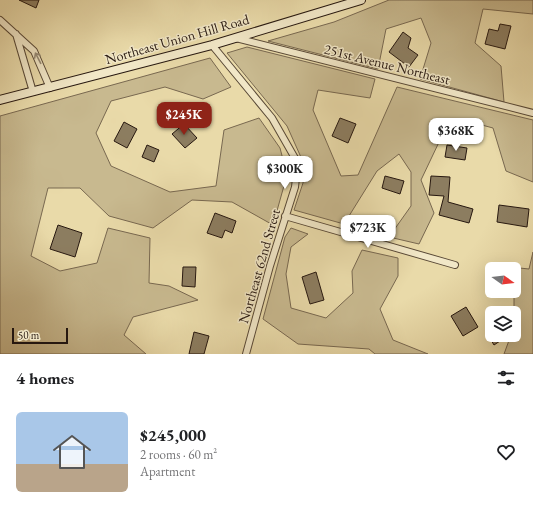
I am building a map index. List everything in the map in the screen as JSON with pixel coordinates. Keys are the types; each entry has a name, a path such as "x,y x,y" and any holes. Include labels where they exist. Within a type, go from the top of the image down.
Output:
{"street":[{"name":"Northeast Union Hill Road","path":"0,100 212,45 361,0"},
{"path":"0,20 34,51 50,88"},
{"path":"16,34 33,92"},
{"name":"251st Avenue Northeast","path":"235,38 533,113"},
{"name":"Northeast 62nd Street","path":"212,45 272,118 296,160 296,182 246,354"},
{"path":"285,216 455,265"}],"shaded area":[{"path":"389,0 533,0 533,14 483,9 475,43 501,66 504,102 420,79 431,43 421,18 386,29 378,69 268,41 334,22"},
{"path":"247,47 375,79 370,98 318,90 313,110 341,176 358,175 397,87 533,120 533,182 506,171 493,128 467,121 440,140 421,180 434,213 419,244 389,237 411,206 411,172 399,154 377,171 344,224 294,210 303,183 304,164 287,126 227,53"},
{"path":"210,58 231,87 203,99 165,87 111,101 96,133 111,166 170,192 216,186 224,130 259,118 280,148 287,175 273,225 232,202 192,200 153,228 109,216 80,188 48,188 31,256 60,271 97,263 108,228 150,238 149,283 169,286 198,300 133,317 124,335 146,354 0,354 0,116"},
{"path":"291,228 308,234 291,247 286,274 291,308 326,318 353,293 352,271 362,250 398,258 398,276 380,309 393,340 428,354 375,354 369,349 298,344 263,319 285,237"},
{"path":"533,252 533,354 504,354 508,342 521,342 521,306 514,306 514,298 521,298 521,268 529,269"}],"building":[{"path":"19,0 39,0 36,8"},
{"path":"500,24 511,26 505,49 485,44 489,29 498,31"},
{"path":"403,32 411,38 408,48 418,55 409,67 389,52"},
{"path":"340,118 356,124 348,143 332,136"},
{"path":"124,122 137,129 127,148 114,141"},
{"path":"184,124 197,138 185,148 172,134"},
{"path":"147,145 159,150 154,162 142,157"},
{"path":"447,145 467,148 465,160 445,157"},
{"path":"385,176 404,181 400,194 382,188"},
{"path":"431,176 450,177 448,202 473,209 469,223 439,215 444,196 429,195"},
{"path":"499,205 529,209 527,227 497,222"},
{"path":"215,213 236,221 232,233 225,230 222,238 207,233"},
{"path":"58,225 82,233 75,257 50,249"},
{"path":"183,267 196,267 195,287 182,286"},
{"path":"316,272 324,300 310,304 302,277"},
{"path":"466,307 478,327 463,336 451,316"},
{"path":"194,332 209,336 204,354 189,354"}]}
